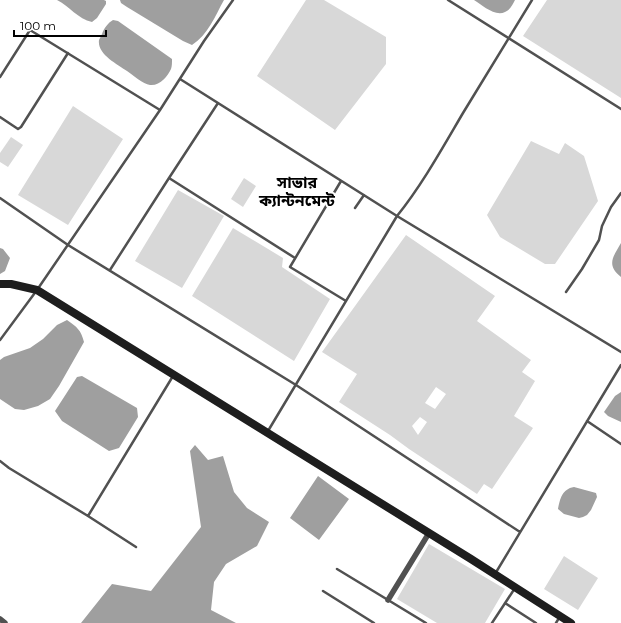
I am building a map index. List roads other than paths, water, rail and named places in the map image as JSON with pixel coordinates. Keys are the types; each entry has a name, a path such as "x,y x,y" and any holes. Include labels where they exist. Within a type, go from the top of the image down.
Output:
{"street":[{"path":"0,284 11,284 37,290 495,574 558,619 571,623"},
{"path":"388,600 429,533"},
{"path":"0,619 4,623"}],"lane":[{"path":"0,340 68,245 233,0"},
{"path":"448,0 621,109"},
{"path":"267,433 397,216 447,141 532,0"},
{"path":"0,77 30,30 160,110"},
{"path":"0,117 18,129 21,127 68,53"},
{"path":"180,79 397,216 621,352"},
{"path":"110,270 218,103"},
{"path":"169,178 295,258"},
{"path":"341,181 290,267 346,302"},
{"path":"566,292 599,240 602,226 611,207 621,193"},
{"path":"355,208 364,195"},
{"path":"0,198 68,245 296,385 520,532"},
{"path":"495,574 621,365"},
{"path":"88,516 174,375"},
{"path":"587,422 621,444"},
{"path":"0,461 136,547"},
{"path":"337,569 426,623"},
{"path":"492,623 515,588"},
{"path":"323,591 374,623"},
{"path":"505,603 536,623"}],"district":[{"name":"সাভার ক্যান্টনমেন্ট","path":"297,191"}]}
